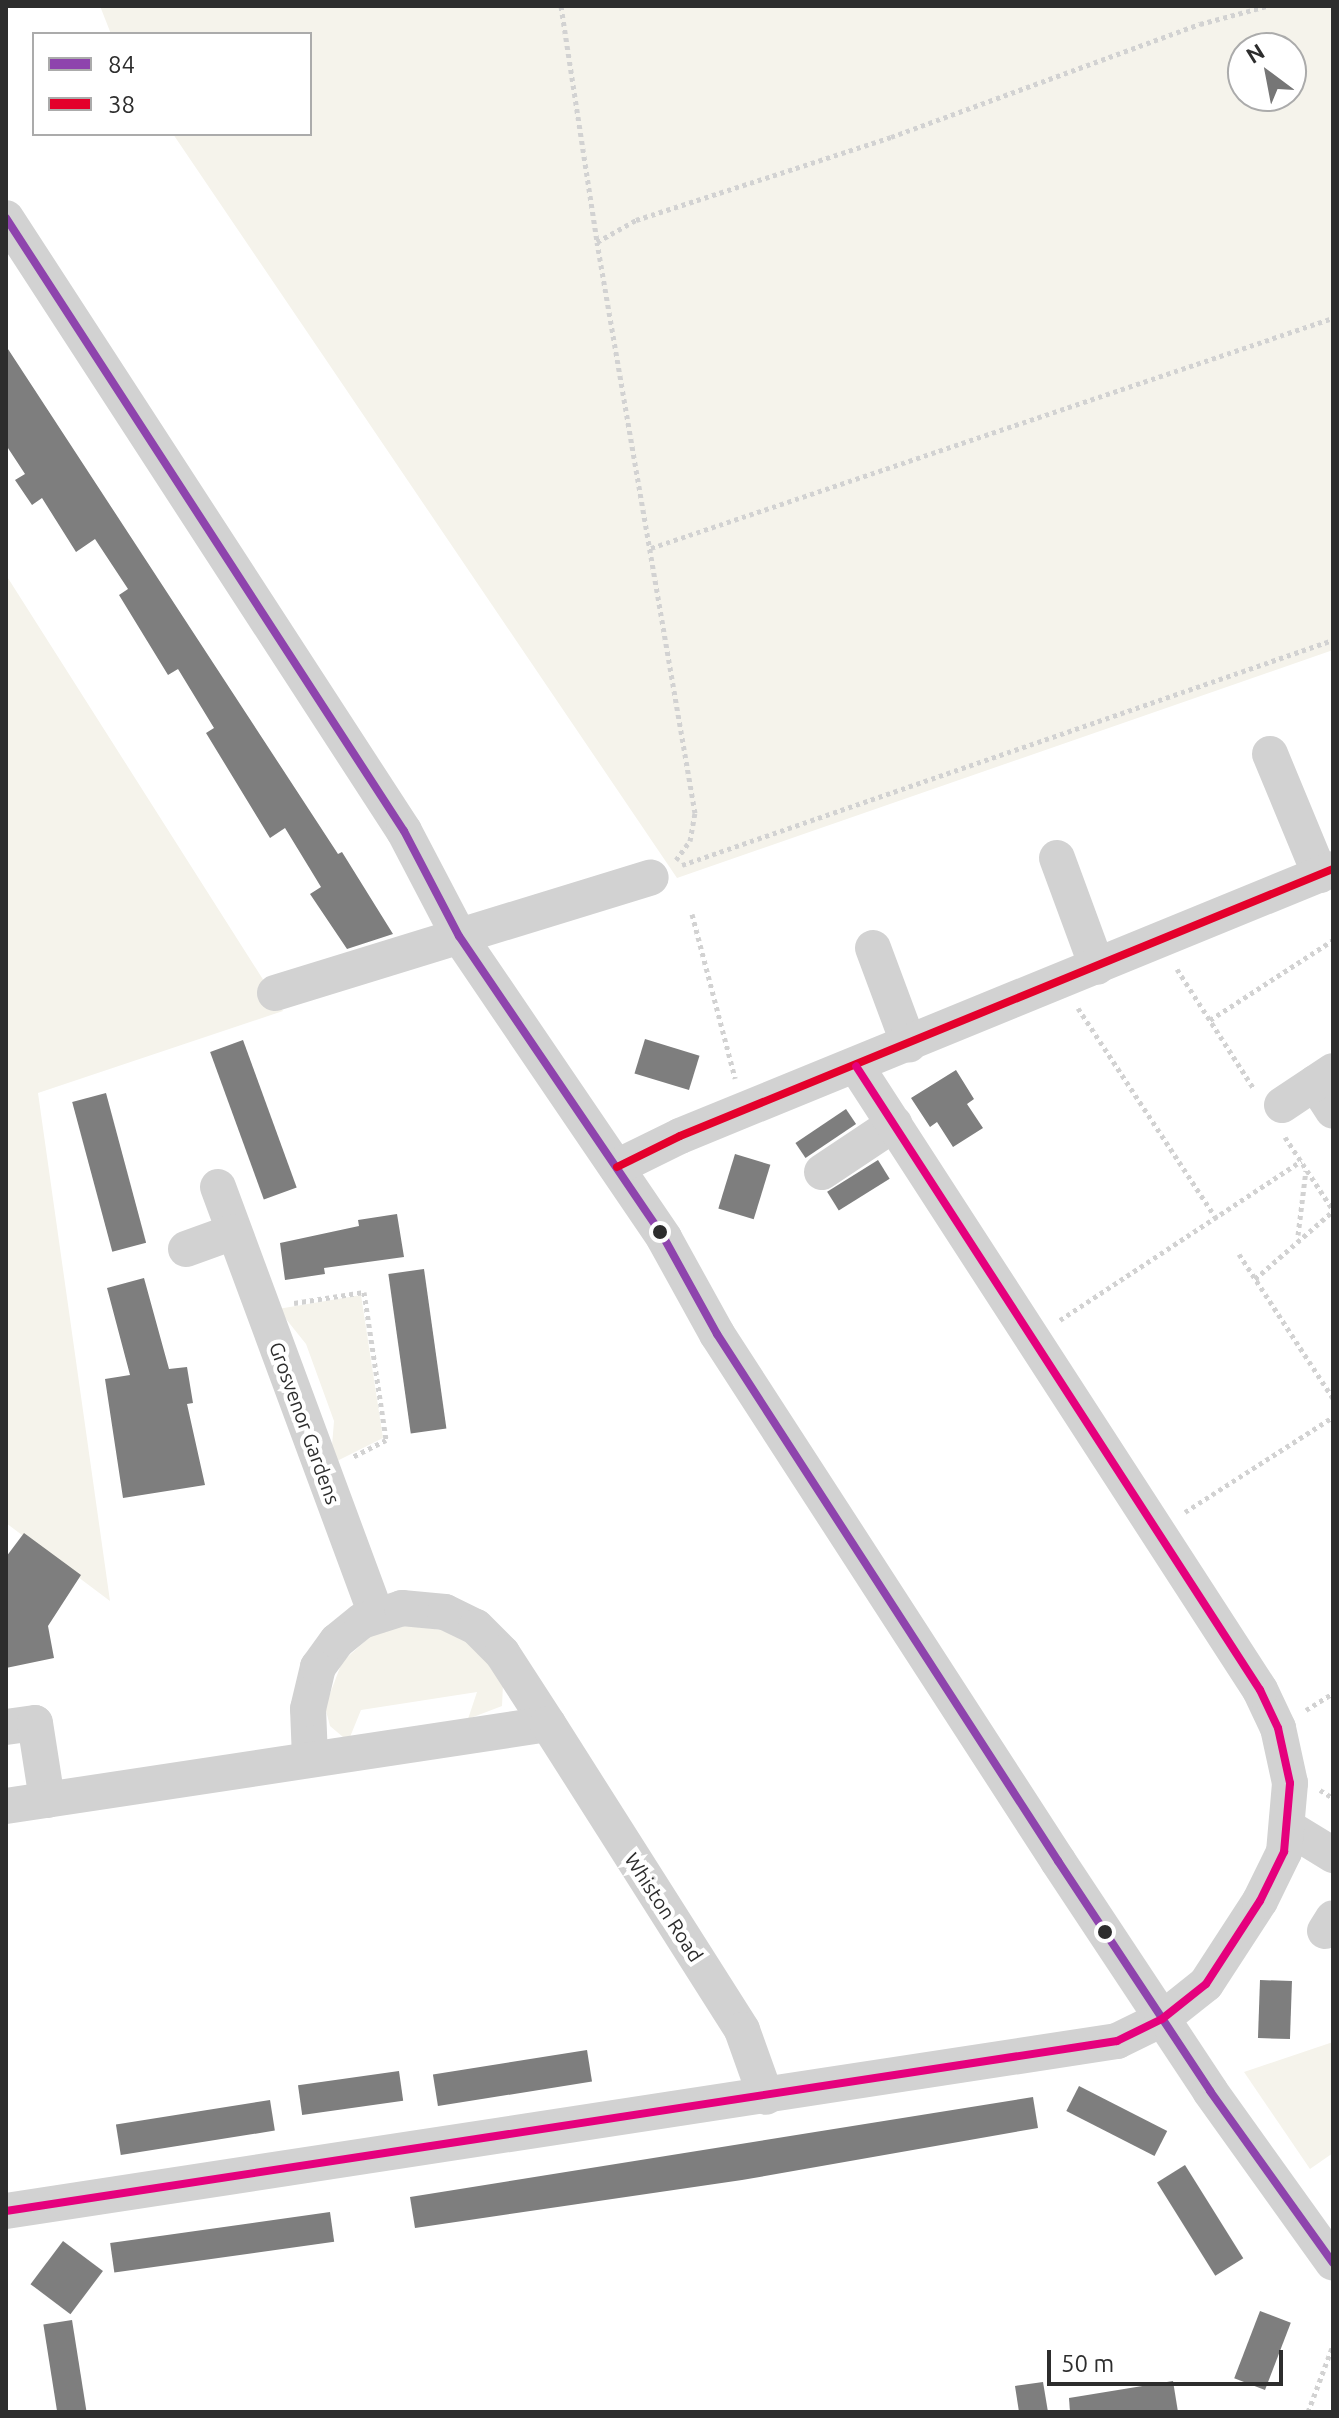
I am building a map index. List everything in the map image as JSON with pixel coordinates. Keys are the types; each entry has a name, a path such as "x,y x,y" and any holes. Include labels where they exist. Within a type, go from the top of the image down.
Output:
{"street":[{"path":"6,218 396,818 459,936 664,1238 717,1334 1162,2019 1333,2263"},
{"path":"617,1167 744,1110 1326,872 1270,754"},
{"path":"1057,858 1097,967"},
{"path":"275,993 651,877"},
{"path":"873,948 909,1045"},
{"path":"6,2211 1117,2041 1162,2019 1206,1984 1274,1876 1289,1828 1290,1783 1278,1728 1260,1690 856,1066"},
{"path":"1274,1110 1327,1089"},
{"path":"822,1172 894,1124"},
{"name":"Grosvenor Gardens","path":"218,1187 376,1614"},
{"path":"186,1249 233,1232"},
{"name":"Whiston Road","path":"310,1758 308,1709 318,1667 337,1641 376,1614 428,1608 476,1627 502,1653 742,2030 766,2097"},
{"path":"6,1727 35,1723 47,1800"},
{"path":"6,1806 548,1724"},
{"path":"1289,1828 1333,1855"}],"path":[{"path":"561,6 597,242 695,813 686,848 651,877"},
{"path":"597,242 636,220 891,137 1200,24 1267,6"},
{"path":"651,548 1333,318"},
{"path":"651,877 1333,640"},
{"path":"692,914 744,1110"},
{"path":"1210,1020 1333,940"},
{"path":"1159,941 1274,1110 1301,1161 1333,1210 1298,1236 1255,1279"},
{"path":"1061,982 1217,1220"},
{"path":"1032,1338 1217,1220 1301,1161"},
{"path":"1298,1236 1306,1169"},
{"path":"1239,1254 1333,1398"},
{"path":"262,1308 364,1292 386,1440 323,1471"},
{"path":"1157,1530 1333,1417"},
{"path":"1308,2412 1333,2345"}],"shaded area":[{"path":"100,6 1333,6 1333,650 677,878 174,136 312,136 312,32 110,32"},
{"path":"6,575 283,1011 38,1093 110,1601 6,1523"},
{"path":"361,1295 383,1438 337,1461 332,1446 334,1421 306,1344 278,1309"},
{"path":"407,1625 448,1631 476,1648 503,1684 502,1706 468,1719 477,1692 361,1710 350,1737 343,1737 330,1726 325,1707 342,1662 373,1634"},
{"path":"1333,2042 1333,2153 1310,2169 1244,2072"}],"building":[{"path":"6,346 338,854 342,852 393,934 347,949 310,894 321,887 285,828 270,838 206,733 214,728 178,669 168,675 119,595 128,589 95,539 76,552 42,498 32,505 15,480 25,474 6,445"},
{"path":"645,1039 700,1056 689,1090 634,1073"},
{"path":"243,1040 297,1188 264,1200 210,1052"},
{"path":"956,1070 974,1099 967,1104 983,1128 953,1147 937,1122 930,1127 911,1098"},
{"path":"106,1093 146,1243 112,1252 72,1102"},
{"path":"846,1109 856,1124 805,1158 795,1143"},
{"path":"735,1154 770,1165 754,1219 718,1209"},
{"path":"878,1160 890,1179 839,1210 827,1192"},
{"path":"397,1214 404,1257 324,1268 325,1274 285,1280 280,1243 359,1226 358,1220"},
{"path":"424,1269 446,1428 411,1433 388,1274"},
{"path":"144,1278 169,1369 187,1367 193,1403 187,1404 205,1485 123,1498 105,1379 130,1375 107,1288"},
{"path":"24,1533 81,1575 48,1626 54,1658 6,1668 6,1557"},
{"path":"1260,1980 1292,1981 1290,2039 1258,2038"},
{"path":"587,2050 592,2082 438,2106 433,2074"},
{"path":"399,2071 403,2101 302,2115 298,2085"},
{"path":"1079,2086 1167,2131 1154,2156 1066,2111"},
{"path":"1033,2097 1038,2128 742,2180 415,2228 410,2197"},
{"path":"270,2100 275,2131 121,2155 116,2124"},
{"path":"1185,2165 1243,2258 1215,2276 1157,2182"},
{"path":"330,2212 334,2242 114,2273 110,2243"},
{"path":"63,2241 103,2271 70,2314 31,2284"},
{"path":"1260,2311 1291,2323 1265,2390 1234,2378"},
{"path":"72,2320 87,2412 57,2412 43,2325"},
{"path":"1173,2381 1178,2412 1070,2412 1069,2398"},
{"path":"1043,2382 1048,2412 1019,2412 1015,2386"}],"transit line":[{"name":"84","path":"6,218 404,831 459,936 664,1238 717,1334 1058,1861 1210,2091 1333,2263"},
{"name":"38","path":"617,1167 680,1136 1333,869"},
{"path":"6,2211 1117,2041 1162,2019 1206,1984 1260,1901 1284,1852 1290,1783 1278,1728 1260,1690 856,1066"}]}
